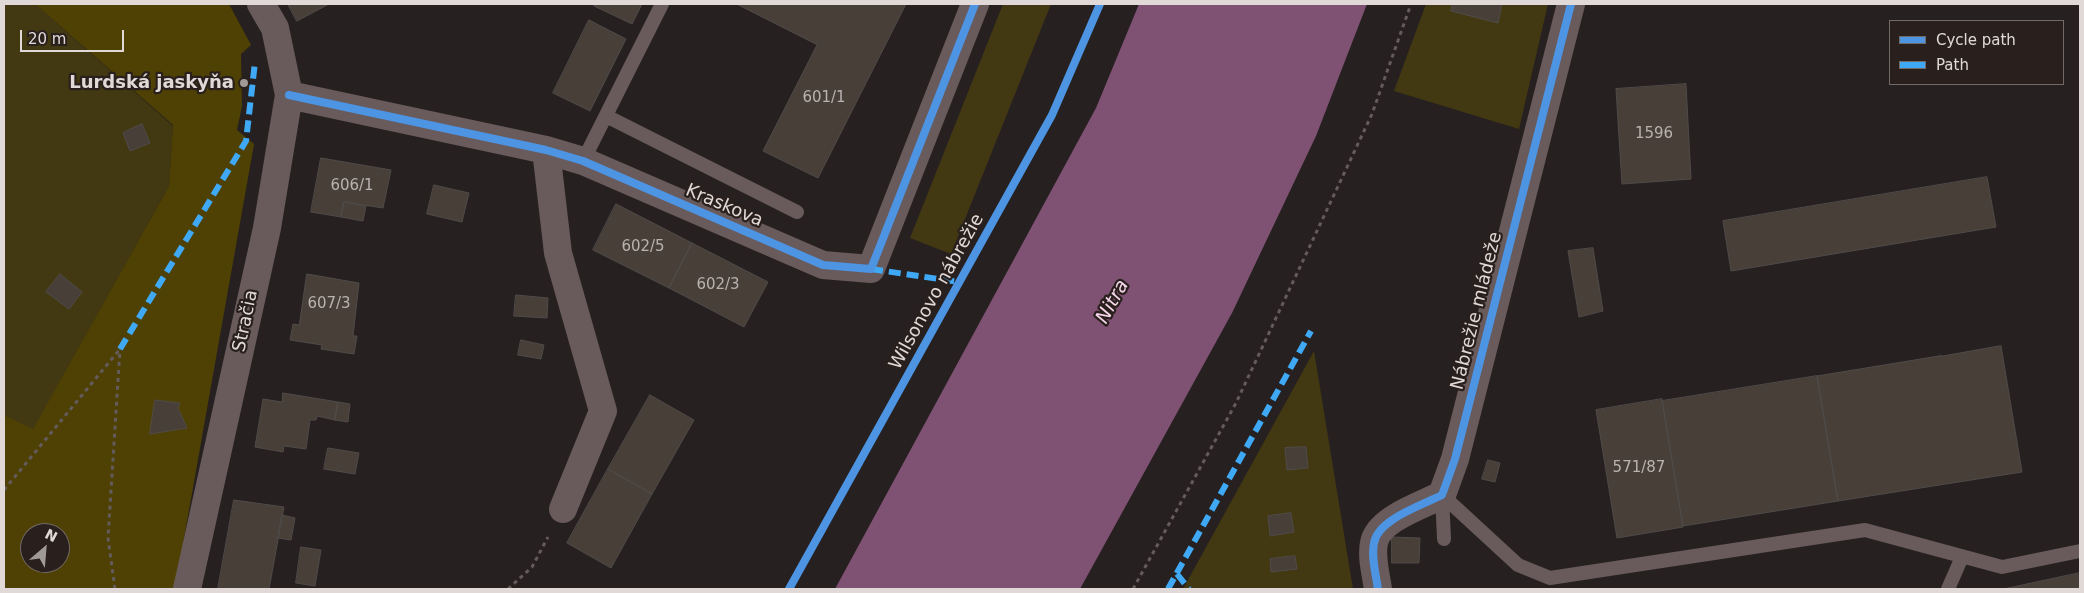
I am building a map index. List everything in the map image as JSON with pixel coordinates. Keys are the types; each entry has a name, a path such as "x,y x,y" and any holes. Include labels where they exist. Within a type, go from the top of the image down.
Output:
{"street":[{"name":"Stračia","path":"187,589 267,228 289,95 275,28 261,4"},
{"name":"Kraskova","path":"289,95 546,150 583,161 823,266 871,270 975,4"},
{"name":"Nábrežie mládeže","path":"1442,495 1455,459 1571,4"},
{"path":"546,150 558,253 603,411 563,509"},
{"path":"1378,589 1374,566 1374,542 1384,524 1442,495"}],"lane":[{"path":"583,161 662,4"},
{"path":"606,116 797,212"},
{"path":"1442,495 1444,539"},
{"path":"1442,495 1518,565 1550,578 1865,530 2002,567 2080,551"},
{"path":"1948,589 1962,557"}],"path":[{"path":"1133,589 1236,403 1372,114 1411,4"},
{"path":"4,490 120,349 108,538 115,589"},
{"path":"508,589 532,567 563,509"}],"shaded area":[{"path":"4,4 35,4 173,126 169,186 33,430 4,415"},
{"path":"35,4 229,4 251,45 241,54 242,106 237,130 254,144 175,589 4,589 4,415 33,429 169,186 173,125"},
{"path":"1003,4 1051,4 951,254 910,238"},
{"path":"1426,4 1548,4 1519,129 1394,91"},
{"path":"1314,351 1353,589 1183,589"}],"water":[{"name":"Nitra","path":"1139,4 1367,4 1316,136 1232,313 1080,589 835,589 1096,108"}],"building":[{"path":"288,4 329,4 297,21"},
{"path":"595,4 642,4 632,24 594,6"},
{"path":"737,4 906,4 818,178 763,151 817,45"},
{"path":"1453,4 1502,4 1498,23 1451,11"},
{"path":"589,20 626,39 590,111 553,93"},
{"path":"1686,84 1691,179 1622,184 1616,89"},
{"path":"142,124 150,143 130,151 123,133"},
{"path":"321,158 391,170 383,208 344,202 341,217 311,212"},
{"path":"1987,177 1996,227 1731,271 1723,221"},
{"path":"434,185 469,193 462,222 427,214"},
{"path":"344,202 366,206 363,221 341,217"},
{"path":"616,204 692,243 669,288 593,250"},
{"path":"692,243 768,282 744,327 669,288"},
{"path":"1593,248 1603,311 1579,317 1568,251"},
{"path":"60,274 82,292 69,309 46,292"},
{"path":"307,274 359,283 353,336 357,336 354,354 321,349 322,345 290,340 293,324 299,325"},
{"path":"516,295 548,298 547,318 514,316"},
{"path":"521,340 544,345 541,359 518,355"},
{"path":"2001,346 2022,472 1838,501 1817,376"},
{"path":"1817,376 1838,501 1683,526 1662,401"},
{"path":"283,393 338,402 335,420 317,416 316,420 310,420 306,449 284,446 283,452 255,447 263,399 282,402"},
{"path":"650,395 694,420 652,494 608,469"},
{"path":"1662,399 1683,527 1617,538 1596,410"},
{"path":"155,400 180,403 178,408 187,428 150,434"},
{"path":"338,402 350,404 348,422 335,420"},
{"path":"1306,447 1308,468 1287,470 1285,448"},
{"path":"328,448 359,453 355,474 324,469"},
{"path":"1488,460 1500,463 1495,482 1482,479"},
{"path":"608,469 652,494 611,568 567,543"},
{"path":"234,500 284,507 269,589 218,589"},
{"path":"1291,513 1294,532 1270,536 1268,516"},
{"path":"282,515 295,518 291,540 278,538"},
{"path":"1392,537 1420,538 1419,563 1392,563"},
{"path":"301,547 321,550 315,586 296,583"},
{"path":"1295,556 1297,569 1271,572 1270,559"},
{"path":"2080,573 2080,589 2004,589"}],"marked path":[{"path":"120,349 246,141 255,62"},
{"path":"871,269 959,282"},
{"path":"1168,589 1311,331"},
{"path":"1177,574 1189,589"}],"cycle path":[{"path":"289,95 546,150 583,161 823,265 871,269 975,4"},
{"name":"Wilsonovo nábrežie","path":"789,589 1052,115 1100,4"},
{"path":"1378,589 1373,554 1377,534 1392,520 1442,495 1455,459 1571,4"}],"place":[{"name":"Lurdská jaskyňa","path":"244,83"}]}
